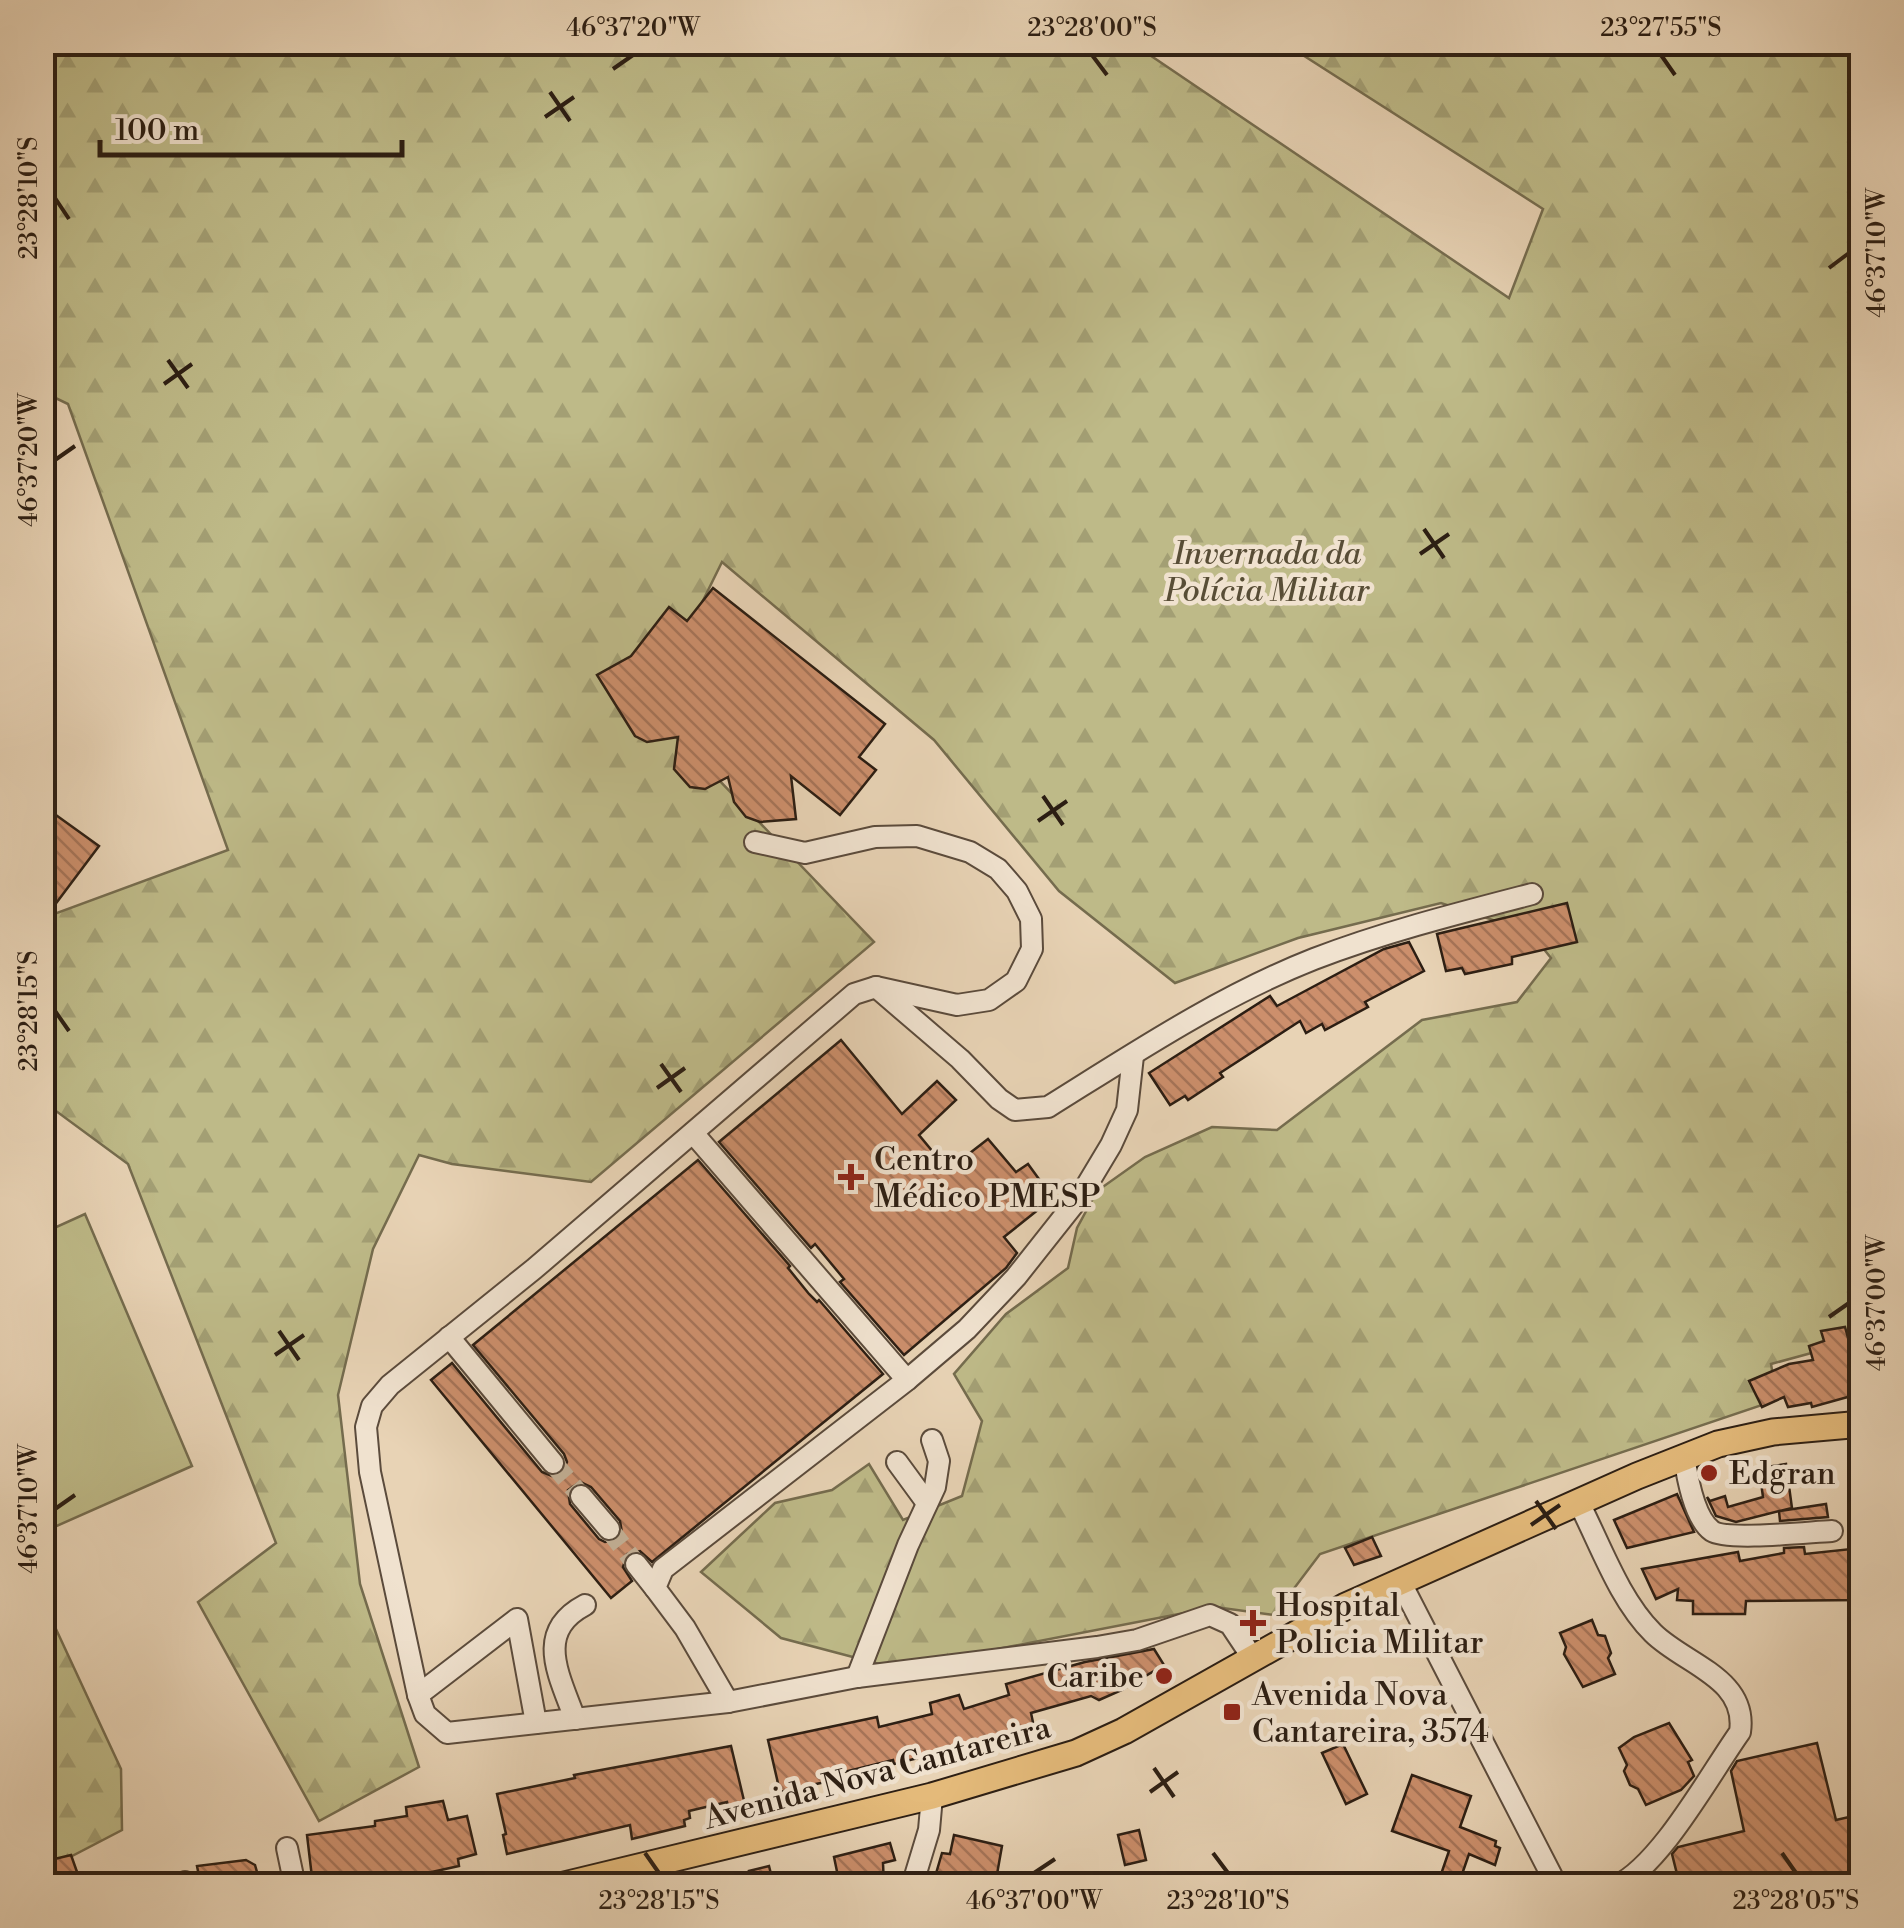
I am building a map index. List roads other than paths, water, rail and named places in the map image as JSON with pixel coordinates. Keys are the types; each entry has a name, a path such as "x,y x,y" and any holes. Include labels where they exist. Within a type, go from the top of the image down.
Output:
{"main road":[{"name":"Avenida Nova Cantareira","path":"560,1886 932,1796 1076,1753 1124,1731 1346,1606 1684,1456 1773,1432 1862,1424"}],"street":[{"path":"755,842 805,853 874,837 917,836 970,852 998,868 1017,891 1031,919 1032,949 1016,981 988,1000 957,1005 876,986 854,994 390,1385 372,1406 366,1427 370,1472 425,1714 448,1733 728,1702 857,1677 1137,1640 1210,1615 1230,1624 1252,1657"},
{"path":"876,986 960,1059 999,1100 1015,1110 1048,1107 1202,1013 1313,960 1532,894"},
{"path":"655,1588 663,1569 967,1329 1052,1235 1081,1195 1127,1110 1133,1056"},
{"path":"693,1133 906,1380"},
{"path":"449,1337 553,1463"},
{"path":"857,1677 936,1487 939,1460 932,1440"},
{"path":"1684,1456 1689,1486 1713,1532 1731,1536 1832,1531"},
{"path":"897,1462 927,1503"},
{"path":"582,1496 609,1529"},
{"path":"1580,1503 1635,1612 1673,1650 1713,1674 1733,1695 1743,1714 1740,1732 1663,1843 1646,1864 1616,1886"},
{"path":"636,1564 685,1628 728,1702"},
{"path":"1400,1581 1557,1886"},
{"path":"575,1719 558,1674 553,1637 566,1615 586,1605"},
{"path":"418,1695 517,1619 536,1723"},
{"path":"912,1886 929,1830 932,1796"},
{"path":"287,1848 296,1886"}],"tunnel":[{"path":"553,1463 581,1496"},
{"path":"609,1529 636,1564"}],"place":[{"name":"Centro Médico PMESP","path":"851,1177"},
{"name":"Edgran","path":"1709,1473"},
{"name":"Hospital Policia Militar","path":"1253,1623"},
{"name":"Caribe","path":"1164,1676"},
{"name":"Avenida Nova Cantareira, 3574","path":"1232,1712"}],"park label":[{"name":"Invernada da Polícia Militar","path":"1267,572"}]}
